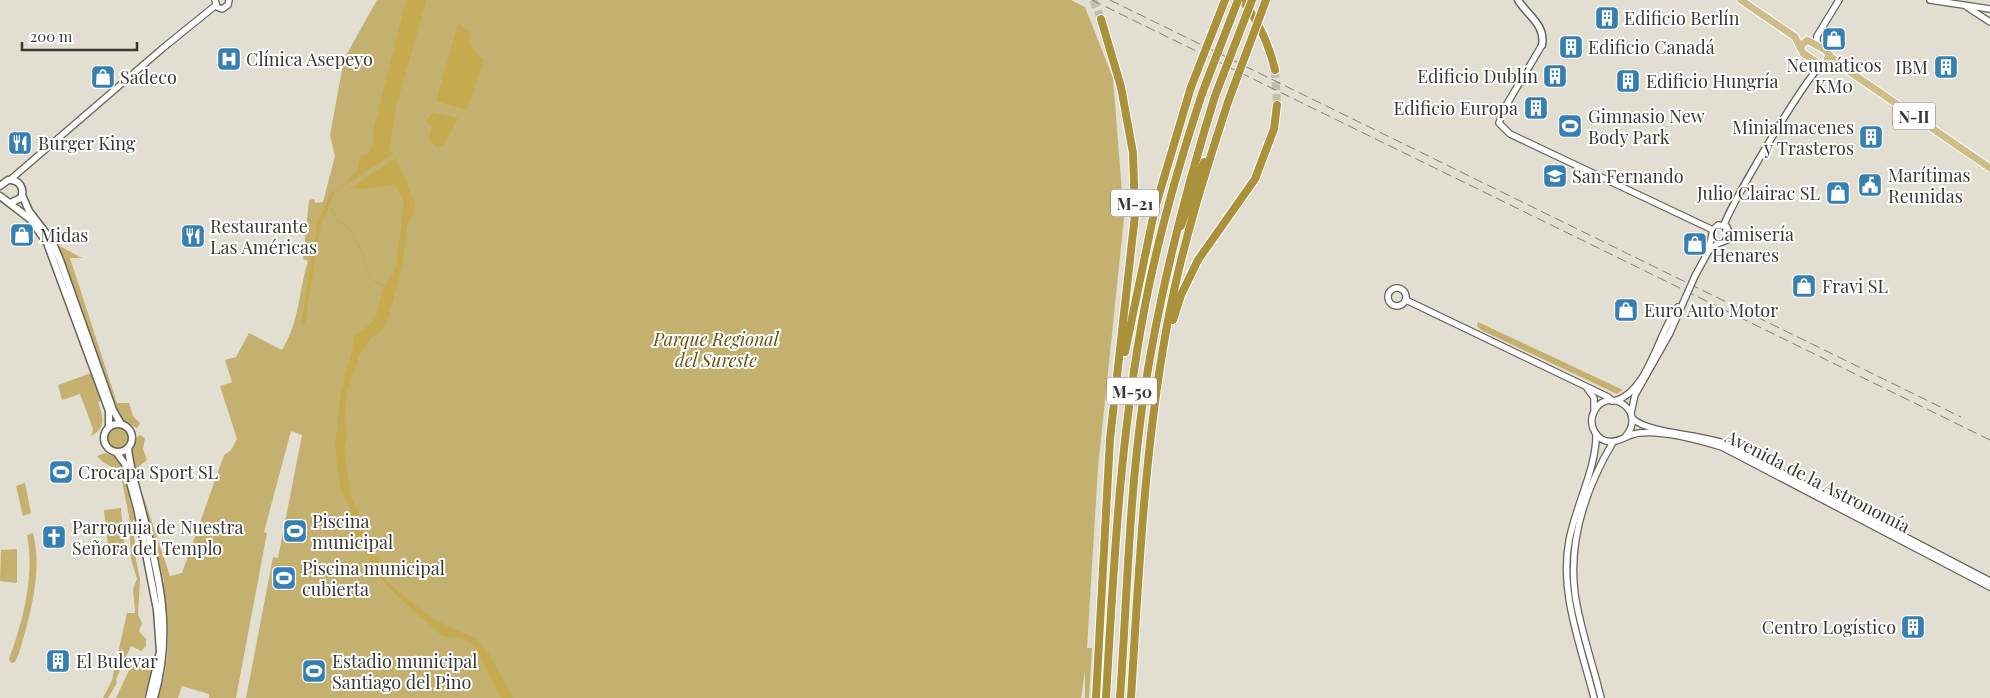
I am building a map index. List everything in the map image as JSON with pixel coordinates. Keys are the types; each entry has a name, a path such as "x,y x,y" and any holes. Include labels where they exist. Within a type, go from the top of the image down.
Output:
{"highway":[{"name":"M-50","path":"1095,698 1110,439 1117,391 1155,208 1191,87 1225,0"},
{"name":"M-50","path":"1106,698 1123,459 1138,348 1166,212 1203,91 1238,0"},
{"path":"1242,0 1260,27 1270,50 1275,70"},
{"name":"M-50","path":"1120,698 1130,536 1143,401 1174,241 1187,185 1215,96 1252,0"},
{"name":"M-50","path":"1131,698 1146,486 1175,285 1191,220 1228,102 1266,0"},
{"name":"M-21","path":"1101,19 1121,87 1133,153 1135,215 1117,391"},
{"path":"1174,241 1228,102"},
{"path":"1164,351 1181,294 1198,260 1255,179 1274,129 1277,105"}],"main road":[{"path":"1518,0 1541,29 1544,37 1542,45"},
{"name":"N-II","path":"1741,0 1795,37 1803,53 1813,60 1854,74"},
{"path":"1800,47 1803,41 1808,40"},
{"name":"N-II","path":"1808,40 1990,168"},
{"path":"1824,64 1829,55"},
{"path":"0,175 20,184 26,205 52,241 113,410 121,424 131,432 132,439 128,448 129,457 148,530 165,626 163,665 154,698"},
{"path":"0,186 10,180"},
{"path":"10,203 18,201 22,195"},
{"path":"1,199 10,203 30,219 47,243 109,411 109,427 105,434 105,442 125,464 135,499 158,610 160,652 150,698"},
{"path":"109,427 121,424"},
{"path":"116,452 128,448"}],"street":[{"path":"10,180 216,3 219,9 224,8 228,5 229,0"},
{"path":"1817,45 1817,36 1839,0"},
{"path":"1930,0 1990,9"},
{"path":"1965,5 1990,22"},
{"path":"1808,40 1830,15"},
{"path":"1542,45 1504,109 1499,123 1510,134 1712,233 1720,242"},
{"path":"1813,60 1814,71"},
{"path":"1724,225 1770,142 1814,71 1824,64"},
{"path":"20,184 20,175 29,164"},
{"path":"1596,434 1606,441 1613,442 1624,438 1632,426 1635,396 1666,341 1695,276 1708,252 1712,233 1718,225 1724,225 1729,230 1729,237 1708,252"},
{"path":"1406,300 1586,386 1613,401 1622,403 1632,416"},
{"path":"1594,411 1603,403 1613,401 1629,393 1639,380 1674,312 1683,303"},
{"path":"1586,386 1594,398 1592,422 1596,434 1596,451 1573,523 1567,564 1570,598 1594,698"},
{"name":"Avenida de la Astronomía","path":"1632,416 1648,428 1697,436 1728,445 1990,582"},
{"name":"Avenida de la Astronomía","path":"1624,438 1638,433 1648,433 1689,438 1722,447 1990,586"},
{"path":"1601,698 1576,596 1573,563 1574,544 1585,503 1598,469 1613,442"}],"green space":[{"name":"Parque Regional del Sureste","path":"377,0 1071,0 1085,7 1113,78 1124,218 1098,468 1087,648 1092,648 1089,698 1085,698 1085,671 1081,698 246,698 273,557 278,558 302,435 291,431 264,532 267,533 236,698 209,698 209,694 182,686 178,698 158,698 167,656 167,613 162,585 164,582 142,492 170,576 182,573 224,455 231,450 237,439 220,386 232,382 225,360 236,357 249,333 282,350 288,339 296,317 308,261 303,259 309,200 314,199 315,203 323,202 335,156 330,135 344,59"},
{"path":"56,244 82,258 70,258 117,403 129,403 133,416 140,423 137,428 124,421 119,415"},
{"path":"1478,322 1623,390 1617,394 1481,330 1477,326"},
{"path":"91,373 101,401 98,402 102,425 91,436 93,429 80,394 62,400 58,385"},
{"path":"118,427 126,430 129,438 126,446 118,449 110,446 107,438 110,430"},
{"path":"140,435 145,438 143,449 147,460 136,469 132,453 137,437"},
{"path":"105,453 116,457 121,464 135,519 133,524 136,560 140,579 138,615 142,623 139,631 146,639 146,646 141,651 131,646 116,679 117,683 108,698 103,698 112,680 127,613 135,613 133,589 137,579 131,559 129,516 120,471 104,463 97,456"},
{"path":"25,483 31,513 23,516 16,486"},
{"path":"121,508 125,553 109,554 104,510"},
{"path":"33,533 37,563 34,593 19,653 15,662 11,663 9,659 23,614 29,582 30,566 27,535"},
{"path":"17,549 17,583 0,581 1,550"},
{"path":"135,658 153,666 144,698 116,698"}],"shaded area":[{"path":"406,0 426,0 426,2 397,103 389,149 393,154 347,184 347,181 357,170 361,155 369,154 373,143 374,127"},
{"path":"458,23 469,32 472,48 484,60 467,110 436,101"},
{"path":"433,112 458,118 446,142 441,147 435,147 429,139 432,128 426,121"},
{"path":"396,158 415,203 414,214 407,225 403,263 389,316 382,331 373,336 360,354 347,392 344,419 347,433 344,448 350,493 362,522 363,532 369,548 380,562 387,582 433,619 475,638 489,654 513,698 501,698 474,645 469,641 442,636 392,591 376,572 351,525 350,506 341,492 335,443 341,391 353,347 353,337 376,317 383,289 396,268 404,203 395,184 364,189 350,188"}],"waterway":[{"path":"347,183 333,193 329,203 338,223 343,223 351,232 363,254 368,275 385,286"},
{"path":"303,323 319,224 333,193"}],"tunnel":[{"path":"1093,0 1101,19"},
{"path":"1275,70 1277,105"}],"railway":[{"path":"1092,0 1990,440"},
{"path":"1110,0 1961,417"}],"place":[{"name":"Edificio Berlín","path":"1607,18"},
{"name":"Neumáticos KM0","path":"1834,39"},
{"name":"Edificio Canadá","path":"1571,47"},
{"name":"Clínica Asepeyo","path":"229,59"},
{"name":"IBM","path":"1946,67"},
{"name":"Edificio Dublín","path":"1555,76"},
{"name":"Sadeco","path":"103,77"},
{"name":"Edificio Hungría","path":"1628,81"},
{"name":"Edificio Europa","path":"1536,108"},
{"name":"Gimnasio New Body Park","path":"1570,126"},
{"name":"Minialmacenes y Trasteros","path":"1871,137"},
{"name":"Burger King","path":"20,143"},
{"name":"San Fernando","path":"1555,176"},
{"name":"Marítimas Reunidas","path":"1870,185"},
{"name":"Julio Clairac SL","path":"1838,193"},
{"name":"Midas","path":"22,235"},
{"name":"Restaurante Las Américas","path":"193,236"},
{"name":"Camisería Henares","path":"1695,244"},
{"name":"Fravi SL","path":"1804,286"},
{"name":"Euro Auto Motor","path":"1626,310"},
{"name":"Crocapa Sport SL","path":"61,472"},
{"name":"Piscina municipal","path":"295,531"},
{"name":"Parroquia de Nuestra Señora del Templo","path":"54,537"},
{"name":"Piscina municipal cubierta","path":"284,578"},
{"name":"Centro Logístico","path":"1913,627"},
{"name":"El Bulevar","path":"58,661"},
{"name":"Estadio municipal Santiago del Pino","path":"314,671"}]}
